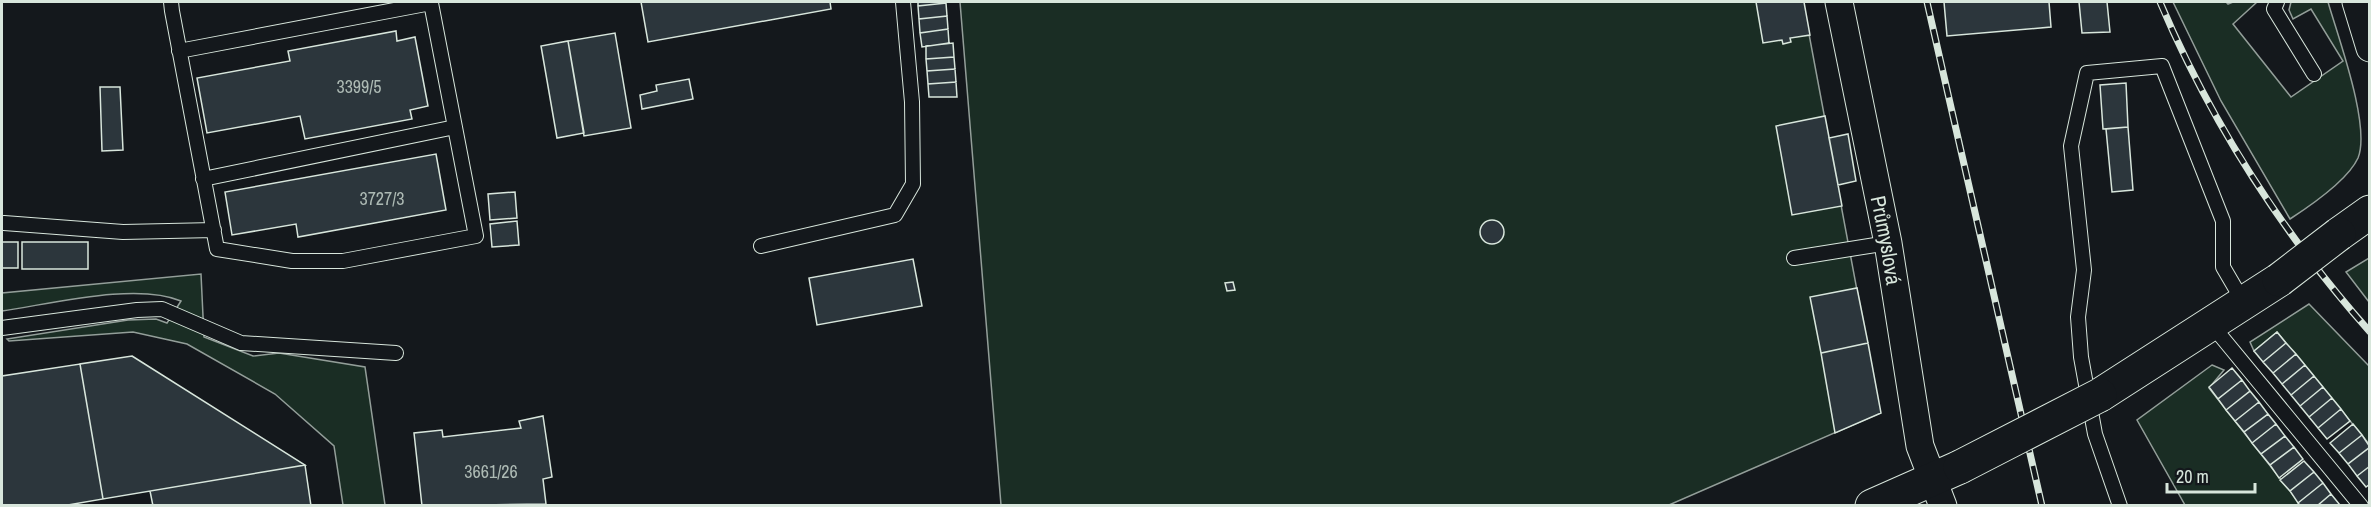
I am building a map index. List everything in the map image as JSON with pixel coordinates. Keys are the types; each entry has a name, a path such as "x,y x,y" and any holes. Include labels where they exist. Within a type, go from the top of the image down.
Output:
{"main road":[{"path":"1872,506 1945,484 2100,395 2279,280 2370,212"}],"street":[{"name":"Průmyslová","path":"1839,2 1888,243 1920,446 1945,484"},
{"path":"2356,2 2370,48"}],"lane":[{"path":"171,2 179,51 217,249 292,261 344,261 476,236 431,3 179,51"},
{"path":"761,246 895,215 904,200 913,184 912,102 903,2"},
{"path":"2277,2 2274,9 2314,74"},
{"path":"2120,506 2095,434 2079,337 2078,317 2084,270 2071,146 2087,73 2162,66 2223,221 2223,267 2244,303"},
{"path":"203,179 455,127"},
{"path":"4,223 123,232 214,230"},
{"path":"1794,258 1888,243"},
{"path":"2,328 137,310 162,309 241,344 396,352"},
{"path":"2211,324 2361,506"}],"green space":[{"path":"960,2 1803,2 1880,413 1669,505 1001,505"},
{"path":"2173,2 2226,2 2228,4 2257,2 2233,24 2291,97 2343,61 2311,9 2293,19 2289,10 2291,2 2328,2 2352,81 2361,144 2358,158 2346,175 2328,192 2290,219 2221,101"},
{"path":"2369,258 2369,302 2346,272"},
{"path":"201,274 204,337 253,356 279,353 365,367 385,505 343,505 334,446 275,394 187,344 133,332 9,341 7,339 128,320 156,319 167,323 181,301 162,296 118,294 2,311 2,293"},
{"path":"2309,304 2369,366 2369,444 2277,332 2254,351 2250,342"},
{"path":"2212,365 2224,370 2209,388 2301,505 2185,505 2137,420"}],"building":[{"path":"641,2 830,2 831,9 648,42"},
{"path":"918,2 946,2 946,3 918,6"},
{"path":"1756,2 1804,2 1810,35 1790,38 1791,42 1783,44 1782,40 1763,43"},
{"path":"1944,2 2049,2 2051,27 1947,36"},
{"path":"2079,2 2107,2 2110,32 2082,33"},
{"path":"946,3 947,16 919,19 918,6"},
{"path":"947,16 948,29 920,33 919,19"},
{"path":"948,29 949,43 922,47 920,33"},
{"path":"396,31 397,41 415,37 428,106 410,110 412,119 305,139 300,116 207,133 197,78 290,61 288,51"},
{"path":"615,33 631,128 584,136 568,41"},
{"path":"568,41 584,133 557,138 541,46"},
{"path":"953,43 954,57 926,59 926,46"},
{"path":"954,57 955,69 927,71 926,59"},
{"path":"955,69 956,82 928,84 927,71"},
{"path":"689,79 693,99 642,109 640,95 657,91 656,85"},
{"path":"956,82 957,97 929,97 928,84"},
{"path":"2126,83 2128,127 2103,129 2100,85"},
{"path":"100,87 120,87 123,150 102,151"},
{"path":"1825,116 1842,206 1792,215 1776,126"},
{"path":"2128,127 2133,190 2112,192 2106,129"},
{"path":"1848,134 1856,181 1838,185 1829,138"},
{"path":"436,154 446,210 298,237 296,224 232,235 225,192"},
{"path":"515,192 517,218 490,220 488,194"},
{"path":"1492,220 1501,223 1504,232 1501,241 1492,244 1483,241 1480,232 1483,223"},
{"path":"517,221 519,245 492,247 490,224"},
{"path":"2,242 18,242 18,268 2,268"},
{"path":"22,242 88,242 88,269 22,269"},
{"path":"913,259 922,306 817,325 809,278"},
{"path":"1233,282 1235,290 1227,291 1225,283"},
{"path":"1857,288 1868,343 1821,353 1810,297"},
{"path":"2277,332 2286,343 2263,362 2254,351"},
{"path":"1868,343 1881,413 1835,433 1821,353"},
{"path":"2286,343 2296,354 2273,373 2263,362"},
{"path":"2296,354 2305,365 2282,384 2273,373"},
{"path":"132,356 305,465 103,499 80,364"},
{"path":"80,364 103,499 62,506 2,506 2,376"},
{"path":"2305,365 2314,376 2291,395 2282,384"},
{"path":"2232,368 2242,380 2218,399 2209,387"},
{"path":"2314,376 2323,387 2300,406 2291,395"},
{"path":"2242,380 2250,391 2226,410 2218,399"},
{"path":"2323,387 2332,398 2309,417 2300,406"},
{"path":"2250,391 2259,402 2235,421 2226,410"},
{"path":"2332,398 2341,409 2318,428 2309,417"},
{"path":"2259,402 2268,414 2244,432 2235,421"},
{"path":"2341,409 2350,421 2327,439 2318,428"},
{"path":"2268,414 2276,424 2252,443 2244,432"},
{"path":"543,416 552,477 543,479 546,504 422,506 414,433 442,430 443,437 521,428 519,421"},
{"path":"2276,424 2285,436 2261,454 2252,443"},
{"path":"2353,424 2362,435 2339,453 2330,443"},
{"path":"2362,435 2370,447 2348,464 2339,453"},
{"path":"2285,436 2294,447 2270,465 2261,454"},
{"path":"2294,447 2303,459 2279,478 2270,465"},
{"path":"2370,447 2370,466 2357,476 2348,464"},
{"path":"2304,461 2314,472 2290,491 2280,480"},
{"path":"305,465 311,506 153,506 150,491"},
{"path":"2370,466 2370,484 2366,487 2357,476"},
{"path":"2314,472 2323,483 2298,503 2290,491"},
{"path":"2323,483 2331,494 2317,506 2301,506 2298,503"},
{"path":"2331,494 2340,505 2317,506"}],"railway":[{"path":"1927,2 2042,506"},
{"path":"2160,2 2202,90 2252,175 2308,256 2370,332"}]}
